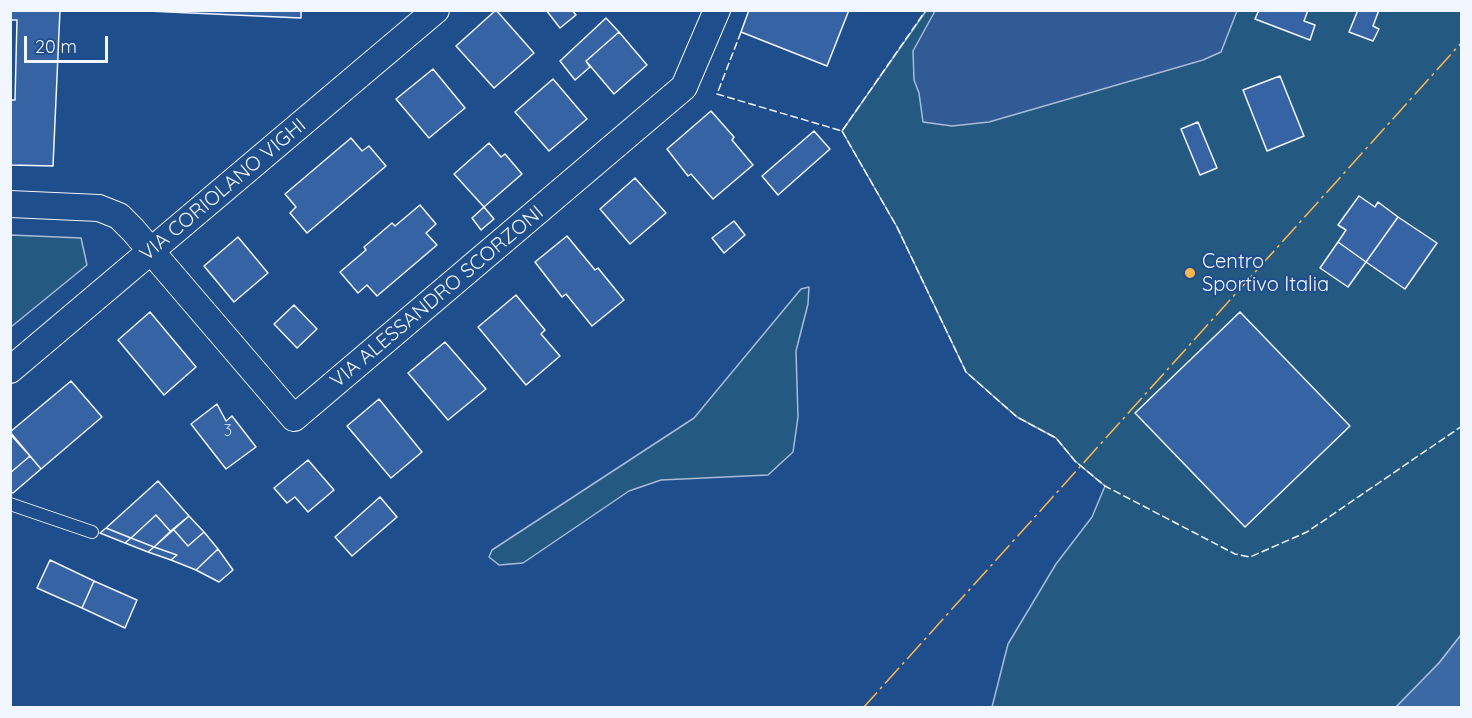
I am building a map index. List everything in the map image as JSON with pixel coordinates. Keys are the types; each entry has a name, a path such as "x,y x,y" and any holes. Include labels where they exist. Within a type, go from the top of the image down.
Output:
{"street":[{"name":"VIA CORIOLANO VIGHI","path":"10,370 436,10"},
{"name":"VIA ALESSANDRO SCORZONI","path":"151,251 294,418 684,87 717,10"},
{"path":"10,204 78,206 108,211 119,216 151,251"}],"lane":[{"path":"10,504 92,532"}],"shaded area":[{"name":"Centro Sportivo Italia","path":"926,11 1461,11 1461,635 1439,663 1396,707 992,707 1008,644 1056,564 1092,517 1105,486 1075,461 1056,438 1017,417 966,372 897,227 842,131"},
{"path":"935,11 1237,11 1221,52 1203,60 989,122 952,126 923,122 919,93 914,80 913,51"},
{"path":"11,235 81,238 87,265 11,327"},
{"path":"809,287 808,304 796,351 798,417 793,452 768,475 661,480 629,491 523,563 499,565 489,557 492,550 694,418 801,289"},
{"path":"1461,635 1461,707 1396,707 1439,663"}],"building":[{"path":"10,10 60,10 53,166 10,165 10,100 15,100 17,20 10,20"},
{"path":"128,10 169,10 169,12"},
{"path":"169,10 301,10 301,18 169,12"},
{"path":"496,10 534,53 494,88 456,46"},
{"path":"546,10 572,10 576,15 560,28"},
{"path":"749,10 849,10 827,66 741,32"},
{"path":"1259,10 1308,10 1304,21 1315,25 1310,40 1255,19"},
{"path":"1358,10 1379,10 1373,26 1379,29 1373,41 1349,32"},
{"path":"606,18 619,32 586,61 590,67 575,80 560,61"},
{"path":"619,32 647,65 614,94 586,61"},
{"path":"433,69 465,108 429,138 396,99"},
{"path":"1280,76 1304,136 1267,151 1243,90"},
{"path":"553,79 587,119 549,151 515,112"},
{"path":"711,111 734,137 732,140 753,165 713,199 691,174 688,176 667,149"},
{"path":"1198,122 1217,168 1200,175 1181,129"},
{"path":"814,131 830,149 778,195 762,176"},
{"path":"351,138 362,151 369,146 386,166 307,233 290,213 296,207 285,194"},
{"path":"489,143 501,157 505,154 522,174 484,207 454,174"},
{"path":"635,178 666,213 630,244 600,209"},
{"path":"1359,196 1375,207 1378,202 1398,217 1366,262 1338,242 1346,230 1338,225"},
{"path":"420,205 436,224 426,233 437,245 377,296 367,285 358,293 340,272 366,250 364,247 392,223 395,226"},
{"path":"484,207 494,219 481,230 472,218"},
{"path":"1398,217 1437,243 1405,289 1366,262"},
{"path":"734,221 745,235 724,253 712,238"},
{"path":"567,236 595,270 598,268 624,300 592,326 566,294 562,297 535,262"},
{"path":"238,237 268,273 234,302 204,266"},
{"path":"1338,242 1366,262 1348,287 1320,268"},
{"path":"516,295 545,330 541,334 560,356 526,385 478,327"},
{"path":"294,305 317,329 297,348 274,324"},
{"path":"150,312 196,367 164,395 118,340"},
{"path":"1240,312 1350,426 1245,527 1135,413"},
{"path":"445,342 486,389 448,420 408,373"},
{"path":"71,381 102,417 41,469 10,432"},
{"path":"379,399 422,452 391,478 347,426"},
{"path":"217,404 226,421 232,416 256,447 226,469 191,424"},
{"path":"10,434 30,456 10,473"},
{"path":"30,456 41,469 13,493 10,491 10,473"},
{"path":"308,460 334,490 308,512 295,497 287,503 274,488"},
{"path":"158,481 189,516 171,532 156,515 131,538 106,528"},
{"path":"380,497 397,517 352,556 335,537"},
{"path":"156,515 171,532 154,547 131,538"},
{"path":"189,516 204,532 188,546 173,529"},
{"path":"106,528 131,538 125,543 100,533"},
{"path":"173,529 188,546 204,532 218,549 196,570 171,560 177,555 154,547"},
{"path":"131,538 154,547 148,552 125,543"},
{"path":"154,547 177,555 171,560 148,552"},
{"path":"218,549 233,570 219,582 196,570"},
{"path":"50,560 94,581 82,608 37,588"},
{"path":"94,581 137,600 125,628 82,608"}],"fence":[{"path":"741,32 717,94 842,131 926,10"},
{"path":"842,131 897,227 966,372 1017,417 1056,438 1075,461 1105,486 1235,554 1250,557 1307,532 1462,426"}],"power":[{"path":"863,708 1462,42"}],"place":[{"name":"Centro Sportivo Italia","path":"1190,273"}]}
